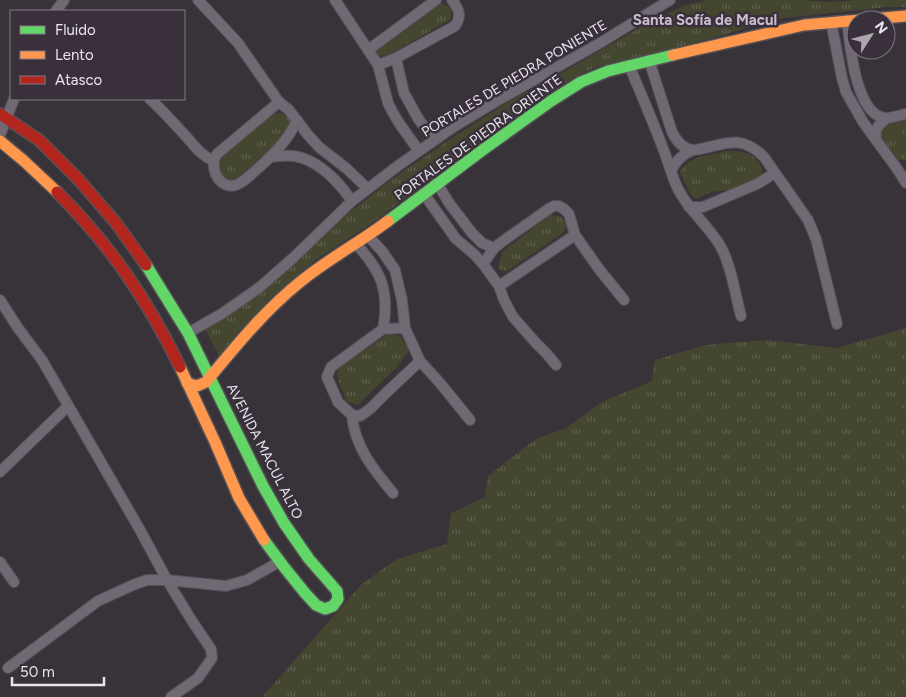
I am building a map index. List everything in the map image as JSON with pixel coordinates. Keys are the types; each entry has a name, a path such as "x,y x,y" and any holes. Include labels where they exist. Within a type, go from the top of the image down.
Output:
{"street":[{"path":"198,0 238,43 279,102 289,110 308,136 367,188"},
{"path":"335,0 378,65 388,103 399,123 419,151"},
{"path":"368,50 436,0"},
{"path":"378,65 396,58 455,26 460,14 452,0"},
{"name":"PORTALES DE PIEDRA PONIENTE","path":"188,333 223,313 260,287 367,188 455,126 600,43 659,3 670,0"},
{"name":"PORTALES DE PIEDRA ORIENTE","path":"210,376 264,315 304,279 368,236 536,111 593,76 649,60 804,25 846,20"},
{"path":"831,22 846,92 876,140 902,169 906,184"},
{"path":"396,58 404,93 419,120 435,140"},
{"path":"649,60 672,132 682,145 693,150"},
{"path":"853,60 859,89 870,108 878,115 886,118 906,114"},
{"path":"629,65 662,145 676,186 689,207 721,248 733,282 740,316"},
{"path":"0,135 3,116 13,100"},
{"path":"151,100 177,126 197,150 206,158 214,161"},
{"path":"279,102 217,154 214,161 214,171 219,180 226,185 233,186 244,180 271,157 293,130 297,120"},
{"name":"AVENIDA MACUL ALTO","path":"0,141 24,160 70,204 92,228 130,278 162,332 216,444 239,497 253,522 279,562 316,605 325,609 336,603 337,591 309,559 284,523 263,486 188,333 149,269 116,223 79,180 39,140 3,116"},
{"path":"876,140 874,133 886,118"},
{"path":"671,171 678,159 693,150 731,142 756,149 764,157 813,229 837,324"},
{"path":"271,157 296,156 314,163 322,168 352,201"},
{"path":"689,207 703,207 757,184 775,173"},
{"path":"438,183 449,203 472,233 482,243 494,248"},
{"path":"424,194 456,239 474,254 499,286 513,317 556,365"},
{"path":"483,264 494,248 502,241 550,208 559,206 569,214 575,235 599,270 624,300"},
{"path":"499,286 575,235"},
{"path":"368,236 382,251 395,270 402,300 405,328 420,361 470,420"},
{"path":"356,243 376,267 383,287 386,308 383,329"},
{"path":"130,278 133,270 136,268 141,266 149,269"},
{"path":"0,300 42,360 167,580 211,649 212,658 198,678 171,697"},
{"path":"405,328 383,329 331,367 327,377 332,390 338,402 352,415 360,416 370,409 420,361"},
{"path":"187,382 190,385 198,386 205,383 210,376"},
{"path":"0,472 68,406"},
{"path":"352,415 363,454 393,493"},
{"path":"216,444 225,448 230,447 240,437"},
{"path":"0,562 14,582"},
{"path":"8,668 98,601 133,585 147,580 167,580 226,586 247,580 279,562"}],"green space":[{"path":"708,0 803,0 826,2 906,0 906,7 846,10 783,18 593,68 563,84 467,151 372,223 315,260 267,302 219,356 205,329 242,305 321,239 345,216 392,179 508,102 639,28 683,6"},
{"path":"442,3 450,8 451,19 392,53 380,57 376,51"},
{"path":"279,113 288,117 290,125 274,146 237,179 232,180 224,177 219,166 221,157 272,114"},
{"path":"906,118 906,160 899,160 882,142 880,131 887,123"},
{"path":"726,151 740,152 752,156 761,166 761,175 750,183 735,189 711,192 696,199 691,195 680,172 694,159"},
{"path":"550,215 560,216 567,224 563,233 507,271 498,269 502,252"},
{"path":"906,328 906,697 262,697 362,584 397,559 447,544 451,513 485,497 488,476 536,439 566,428 602,402 652,381 655,360 706,345 767,340 837,348"},
{"path":"388,334 400,336 409,350 396,368 358,405 347,401 337,377 338,368"}],"traffic: fast":[{"path":"388,221 484,149 581,82 608,71 673,55"},
{"path":"146,265 188,333 263,486 284,523 309,559 337,591 338,599 333,606 325,609 316,605 264,540"}],"traffic: slow":[{"path":"673,55 804,25 906,16"},
{"path":"0,141 57,192"},
{"path":"187,383 197,386 206,382 250,330 287,293 321,266 388,221"},
{"path":"180,367 239,498 264,540"}],"traffic: jam":[{"path":"0,114 39,140 79,180 116,223 146,265"},
{"path":"57,192 94,232 126,274 154,318 180,367"}],"district":[{"name":"Santa Sofía de Macul","path":"705,20"}]}
